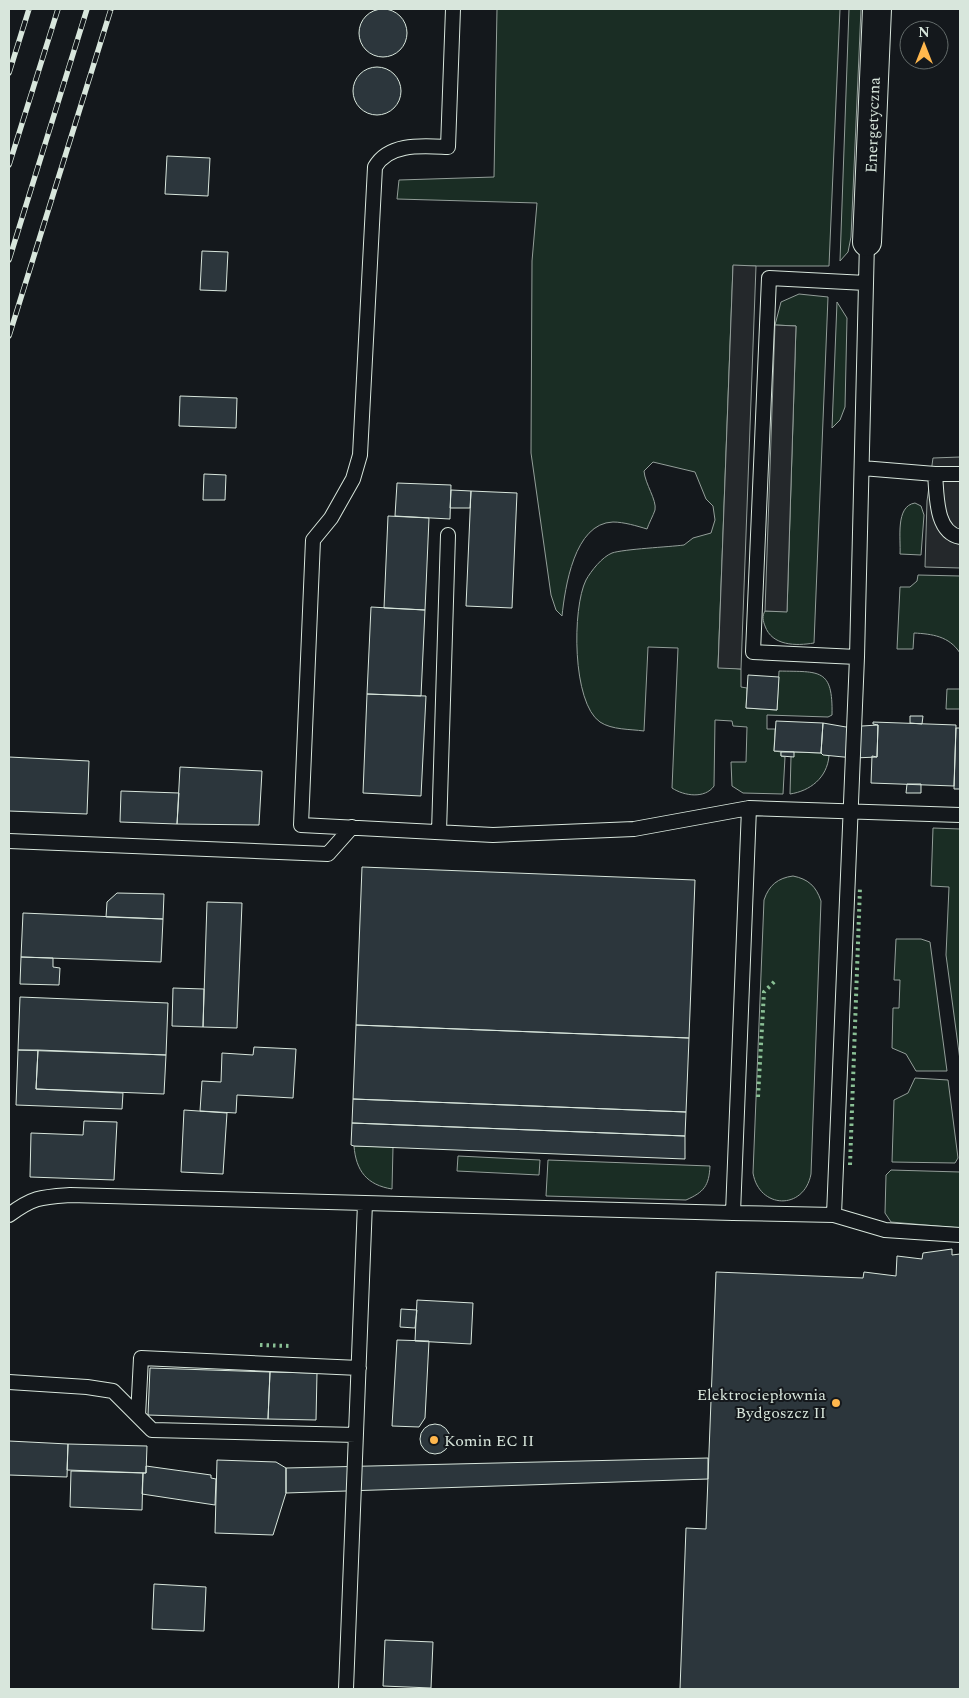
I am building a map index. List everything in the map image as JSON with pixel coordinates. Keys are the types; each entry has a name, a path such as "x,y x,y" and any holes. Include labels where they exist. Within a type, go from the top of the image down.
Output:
{"street":[{"name":"Energetyczna","path":"867,242 876,9"}],"lane":[{"path":"453,9 448,147 409,146 377,162 375,167 364,415 360,454 353,480 332,518 312,540 301,825 493,835 634,829 749,808 960,815"},
{"path":"834,1215 849,812 857,657 867,242"},
{"path":"857,657 752,652 769,278 866,282"},
{"path":"862,468 935,474 960,474"},
{"path":"935,474 942,523 948,531 960,537"},
{"path":"439,832 448,535"},
{"path":"733,1213 749,808"},
{"path":"9,841 328,854 352,827"},
{"path":"9,1215 24,1203 38,1197 70,1195 834,1215 885,1230 960,1235"},
{"path":"346,1689 365,1203"},
{"path":"138,1416 141,1358 359,1368"},
{"path":"9,1382 112,1391 152,1430 356,1435"}],"green space":[{"path":"497,9 840,9 829,266 733,266 718,667 741,669 741,687 747,688 746,708 777,710 779,671 814,673 821,676 830,688 832,700 832,715 828,717 767,715 767,729 775,729 774,751 781,752 781,756 785,757 783,794 743,793 732,786 731,762 746,762 747,727 733,726 732,721 715,720 714,786 705,793 694,795 682,793 672,788 678,648 648,647 644,731 605,725 591,712 584,696 577,654 578,611 581,593 586,580 597,565 612,553 684,545 693,538 711,533 715,520 713,506 706,499 695,472 653,462 644,471 655,506 647,529 626,523 613,522 600,525 589,533 574,559 569,574 562,616 556,610 551,595 531,453 532,261 537,203 397,199 399,180 494,177"},
{"path":"849,9 861,9 851,237 848,252 840,261"},
{"path":"799,294 828,297 814,643 792,644 779,641 768,633 763,615 765,611 787,611 796,326 775,325 781,302"},
{"path":"837,302 847,318 845,407 840,420 832,428"},
{"path":"915,503 921,506 924,515 921,555 900,554 900,524 902,516 904,510 909,505"},
{"path":"918,575 960,576 960,653 956,647 945,639 934,635 914,633 913,649 897,649 900,587 910,587 917,581"},
{"path":"947,689 960,689 960,709 946,709"},
{"path":"794,752 821,753 829,756 825,771 816,782 804,790 790,794 791,757"},
{"path":"933,828 960,829 960,1060 946,955 949,887 931,886"},
{"path":"793,876 811,884 817,891 821,901 811,1174 807,1186 800,1195 782,1201 772,1199 764,1194 757,1185 753,1173 764,900 771,886 783,878"},
{"path":"896,939 921,939 930,942 947,1071 916,1071 906,1054 892,1048 893,1008 899,1008 900,980 894,980"},
{"path":"915,1078 948,1080 958,1158 955,1163 892,1162 894,1100 908,1093"},
{"path":"354,1146 393,1147 392,1189 376,1184 364,1175 357,1163"},
{"path":"458,1156 540,1160 539,1175 457,1171"},
{"path":"548,1160 710,1166 707,1183 704,1188 686,1200 546,1196"},
{"path":"891,1170 960,1172 960,1228 891,1222 885,1213 886,1175"}],"shaded area":[{"path":"733,265 756,266 741,669 718,668"},
{"path":"775,325 796,326 787,612 765,611"},
{"path":"960,457 960,568 925,567 927,501 933,458"}],"building":[{"path":"378,9 388,9 397,13 403,19 406,24 406,42 397,53 388,57 378,57 369,53 363,47 359,38 359,28 363,19 369,13"},
{"path":"372,67 382,67 391,71 397,77 400,82 400,100 391,111 382,115 372,115 363,111 357,105 353,96 353,86 357,77 363,71"},
{"path":"167,156 210,158 208,196 165,194"},
{"path":"202,251 228,252 226,291 200,290"},
{"path":"180,396 237,398 236,428 179,426"},
{"path":"204,474 226,475 225,500 203,500"},
{"path":"397,483 451,485 450,519 395,516"},
{"path":"451,490 471,491 470,508 450,508"},
{"path":"471,491 517,493 512,608 466,606"},
{"path":"388,516 429,518 425,610 384,608"},
{"path":"371,607 425,610 421,696 367,694"},
{"path":"748,675 779,677 777,710 746,708"},
{"path":"367,694 426,696 421,796 363,793"},
{"path":"910,716 923,716 922,724 910,723"},
{"path":"776,721 823,723 821,753 774,751"},
{"path":"873,722 956,725 954,786 871,783 872,756 877,757 878,725 873,724"},
{"path":"823,723 846,727 878,725 877,757 854,758 823,755 821,753"},
{"path":"956,728 960,728 960,789 954,789"},
{"path":"781,752 794,752 794,757 781,756"},
{"path":"9,757 89,761 87,814 9,811"},
{"path":"180,767 262,771 259,825 177,824"},
{"path":"907,784 921,784 921,793 906,793"},
{"path":"121,791 179,793 177,824 120,822"},
{"path":"362,867 695,880 689,1038 356,1025"},
{"path":"117,893 164,894 163,919 106,917 107,902"},
{"path":"207,902 242,903 237,1028 203,1027"},
{"path":"23,913 163,919 161,962 21,957"},
{"path":"21,957 53,958 53,967 60,968 59,985 20,984"},
{"path":"173,988 204,989 203,1027 172,1026"},
{"path":"20,997 168,1003 166,1055 18,1050"},
{"path":"356,1025 689,1038 686,1112 353,1099"},
{"path":"254,1047 296,1049 293,1098 237,1095 236,1113 200,1111 202,1081 221,1082 222,1053 253,1055"},
{"path":"18,1050 38,1050 36,1089 123,1093 122,1109 16,1105"},
{"path":"38,1050 166,1055 164,1094 36,1089"},
{"path":"353,1099 686,1112 685,1136 352,1123"},
{"path":"184,1110 227,1113 223,1174 181,1172"},
{"path":"84,1121 117,1122 114,1180 30,1177 31,1133 83,1135"},
{"path":"352,1123 685,1136 685,1159 354,1146 351,1145"},
{"name":"Elektrociepłownia Bydgoszcz II","path":"952,1249 952,1255 960,1254 960,1689 680,1689 686,1528 706,1529 716,1272 863,1278 864,1272 896,1276 897,1256 922,1259 923,1253"},
{"path":"417,1300 473,1303 471,1344 415,1341"},
{"path":"401,1309 417,1310 415,1328 400,1327"},
{"path":"397,1340 429,1341 425,1418 419,1427 392,1426"},
{"path":"150,1368 270,1372 268,1419 148,1415"},
{"path":"270,1372 317,1373 316,1420 268,1419"},
{"name":"Komin EC II","path":"435,1424 446,1428 450,1439 446,1450 435,1454 424,1450 420,1439 424,1428"},
{"path":"9,1441 68,1444 67,1477 9,1475"},
{"path":"68,1444 147,1446 146,1473 67,1470"},
{"path":"708,1458 708,1479 286,1493 286,1468"},
{"path":"217,1460 276,1462 286,1468 286,1493 273,1535 215,1533"},
{"path":"146,1466 211,1475 211,1478 216,1479 215,1505 142,1494 143,1473 146,1473"},
{"path":"71,1471 143,1473 142,1510 70,1507"},
{"path":"154,1584 206,1587 204,1631 152,1629"},
{"path":"385,1640 433,1642 431,1688 383,1686"}],"railway":[{"path":"9,73 29,9"},
{"path":"9,165 58,9"},
{"path":"9,260 87,9"},
{"path":"9,336 111,9"}],"hedge":[{"path":"850,1165 860,887"},
{"path":"758,1097 764,992 775,981"},
{"path":"260,1345 291,1346"}],"place":[{"name":"Elektrociepłownia Bydgoszcz II","path":"836,1403"},
{"name":"Komin EC II","path":"434,1440"}]}
